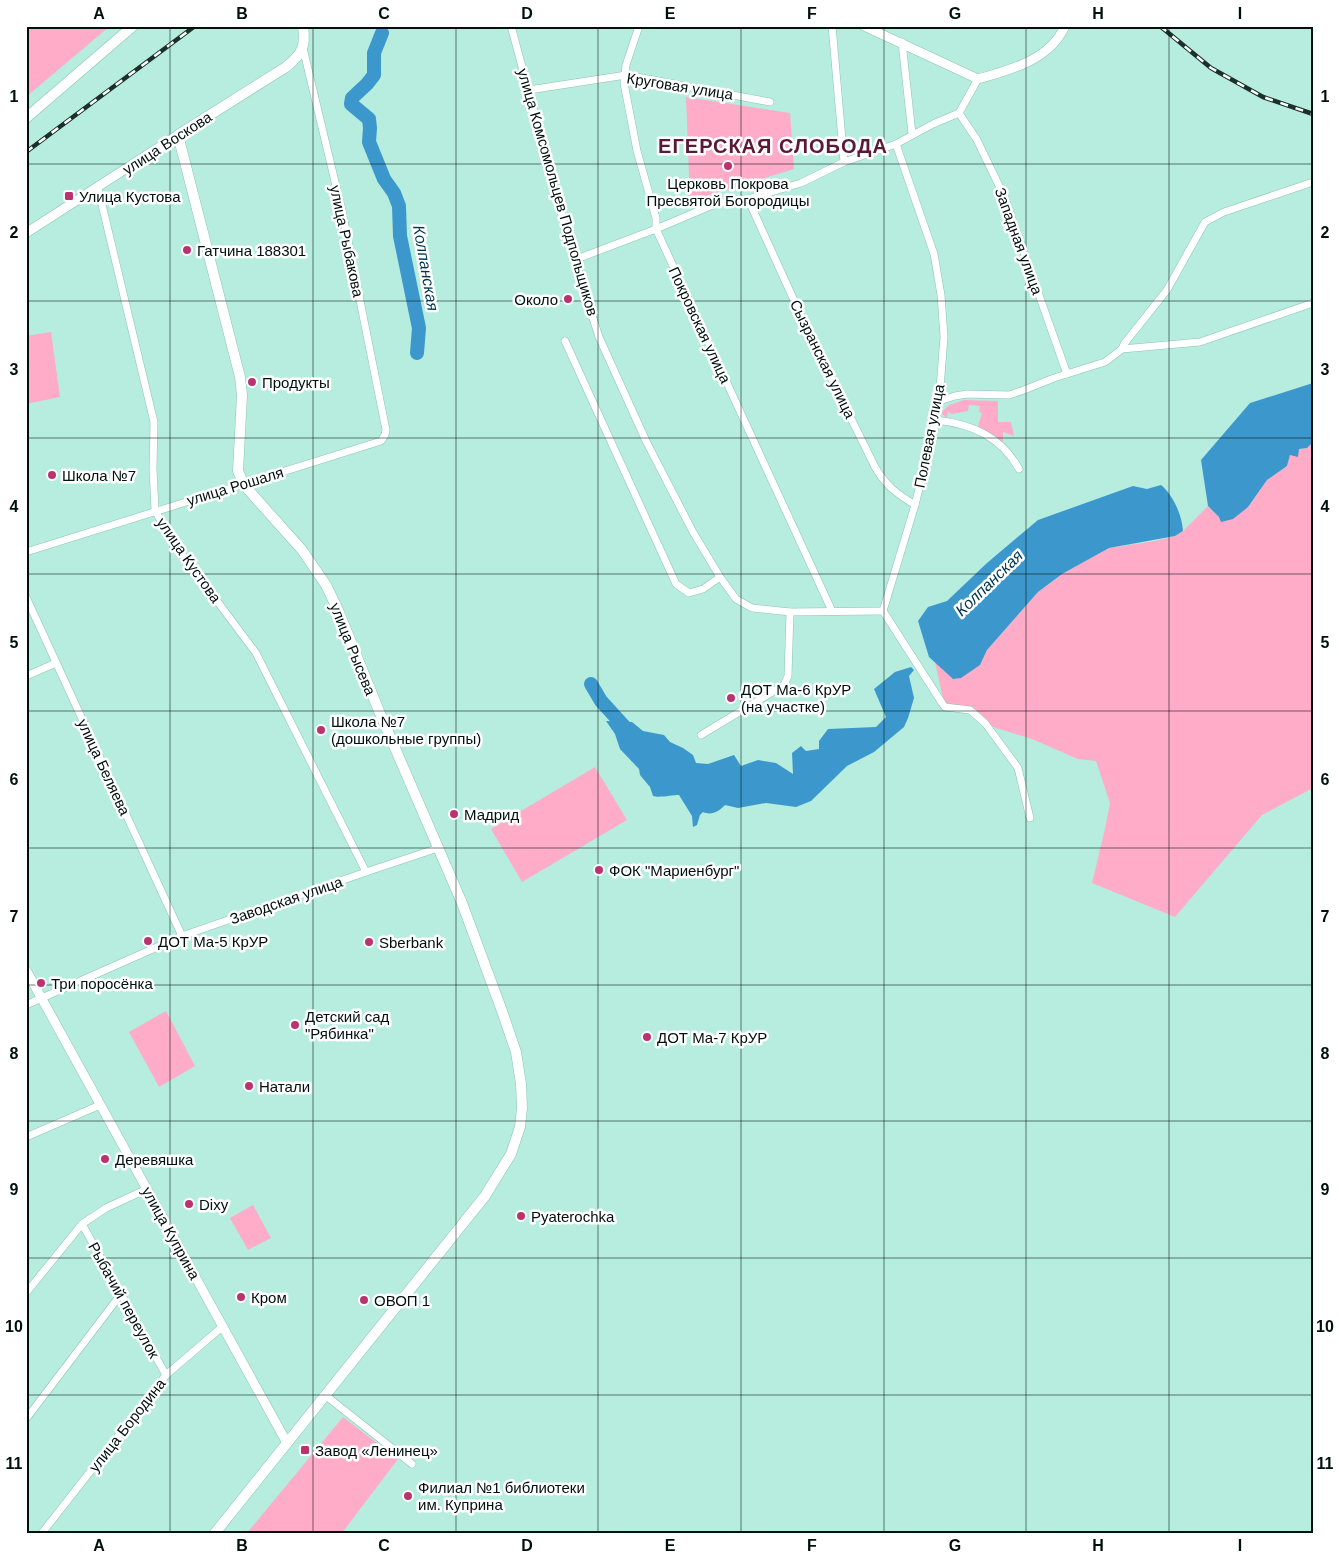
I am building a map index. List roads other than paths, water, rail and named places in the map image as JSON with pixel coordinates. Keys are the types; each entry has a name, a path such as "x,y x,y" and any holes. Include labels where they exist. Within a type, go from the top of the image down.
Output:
{"main road":[{"path":"26,118 133,26"},
{"name":"улица Воскова","path":"178,136 286,67 302,60 303,26"},
{"name":"улица Рысева","path":"178,136 240,377 242,395 238,471 244,485 302,550 326,585 338,610 379,711 462,903 516,1052 521,1084 521,1117 516,1140 506,1162 485,1196 215,1533"}],"street":[{"name":"улица Комсомольцев Подпольщиков","path":"512,26 574,260 599,337 646,441 693,532 720,577 736,598 752,608 790,612 883,611"},
{"name":"Покровская улица","path":"639,26 626,65 624,83 637,151 656,218 656,229 832,611"},
{"path":"832,26 844,162"},
{"path":"864,26 902,42 978,79"},
{"path":"574,260 715,204 748,199 801,183 844,162 896,144 912,134 959,112 978,79 1028,62 1052,45 1065,26"},
{"path":"902,42 912,134"},
{"name":"улица Рыбакова","path":"302,60 342,211 386,430 385,435"},
{"name":"Круговая улица","path":"529,90 626,75 770,102"},
{"name":"Западная улица","path":"959,112 977,140 1004,196 1067,374"},
{"name":"улица Воскова","path":"26,233 178,136"},
{"name":"Полевая улица","path":"883,611 915,505 936,420 944,337 941,295 934,254 896,144"},
{"path":"939,401 967,394 1009,395 1106,362 1122,349 1167,290 1205,222 1224,212 1313,182"},
{"name":"улица Кустова","path":"98,188 154,422 153,469 155,510 169,537 256,653 366,872"},
{"name":"Сызранская улица","path":"748,199 807,328 875,467 884,482 915,505"},
{"path":"1122,349 1200,342 1313,303"},
{"path":"566,341 676,584 689,593 703,589 720,577"},
{"path":"936,420 950,421 974,428 994,440 1013,458 1019,469"},
{"name":"улица Рошаля","path":"26,552 155,510 244,485 381,440 385,435"},
{"name":"улица Беляева","path":"26,597 182,936"},
{"path":"883,611 942,703 945,706 970,710 985,722 1018,768 1030,818"},
{"path":"702,735 784,685 788,676 790,612"},
{"path":"26,676 56,663"},
{"name":"Заводская улица","path":"26,1004 182,936 438,848"},
{"name":"улица Куприна","path":"26,970 287,1443"},
{"path":"26,1137 100,1104"},
{"path":"26,1293 82,1224 106,1208 146,1189"},
{"name":"Рыбачий переулок","path":"82,1224 166,1375"},
{"path":"26,1419 121,1294"},
{"name":"улица Бородина","path":"42,1533 166,1375 222,1326"},
{"path":"325,1395 412,1464"}],"water":[{"path":"1313,383 1313,442 1307,448 1299,449 1298,457 1290,455 1287,466 1267,480 1248,507 1233,519 1221,522 1219,517 1208,506 1201,460 1250,403"},
{"path":"1161,485 1176,506 1181,518 1183,531 1175,536 1109,548 1062,574 1038,592 987,650 980,665 961,678 953,679 929,657 918,621 928,607 947,601 987,563 1038,520 1133,486 1147,489"},
{"path":"911,667 914,670 909,676 914,698 904,727 874,752 847,766 811,801 796,807 766,803 738,808 725,805 715,812 703,812 697,825 693,827 692,816 679,795 653,796 650,787 640,775 639,769 620,749 615,734 606,721 632,722 643,731 664,735 670,742 693,755 696,763 708,764 734,755 741,766 758,760 776,763 793,774 792,753 801,746 806,751 819,749 819,741 828,729 876,727 886,717 874,689 895,672"}],"waterway":[{"name":"Колпанская","path":"382,33 374,53 374,75 352,98 351,104 369,119 369,142 384,179 394,193 399,206 400,236 419,328 417,353"},
{"name":"Колпанская","path":"591,684 601,701 632,735"}],"railway":[{"path":"26,152 195,26"},
{"path":"1160,26 1211,68 1263,97 1313,114"}],"place":[{"name":"Церковь Покрова Пресвятой Богородицы","path":"728,166"},
{"name":"Улица Кустова","path":"69,196"},
{"name":"Гатчина 188301","path":"187,250"},
{"name":"Около","path":"568,299"},
{"name":"Продукты","path":"252,382"},
{"name":"Школа №7","path":"52,475"},
{"name":"ДОТ Ма-6 КрУР (на участке)","path":"731,698"},
{"name":"Школа №7 (дошкольные группы)","path":"321,730"},
{"name":"Мадрид","path":"454,814"},
{"name":"ФОК \"Мариенбург\"","path":"599,870"},
{"name":"ДОТ Ма-5 КрУР","path":"148,941"},
{"name":"Sberbank","path":"369,942"},
{"name":"Три поросёнка","path":"41,983"},
{"name":"Детский сад \"Рябинка\"","path":"295,1025"},
{"name":"ДОТ Ма-7 КрУР","path":"647,1037"},
{"name":"Натали","path":"249,1086"},
{"name":"Деревяшка","path":"105,1159"},
{"name":"Dixy","path":"189,1204"},
{"name":"Pyaterochka","path":"521,1216"},
{"name":"Кром","path":"241,1297"},
{"name":"ОВОП 1","path":"364,1300"},
{"name":"Завод «Ленинец»","path":"305,1450"},
{"name":"Филиал №1 библиотеки им. Куприна","path":"408,1496"}],"district":[{"name":"ЕГЕРСКАЯ СЛОБОДА","path":"773,146"}]}
